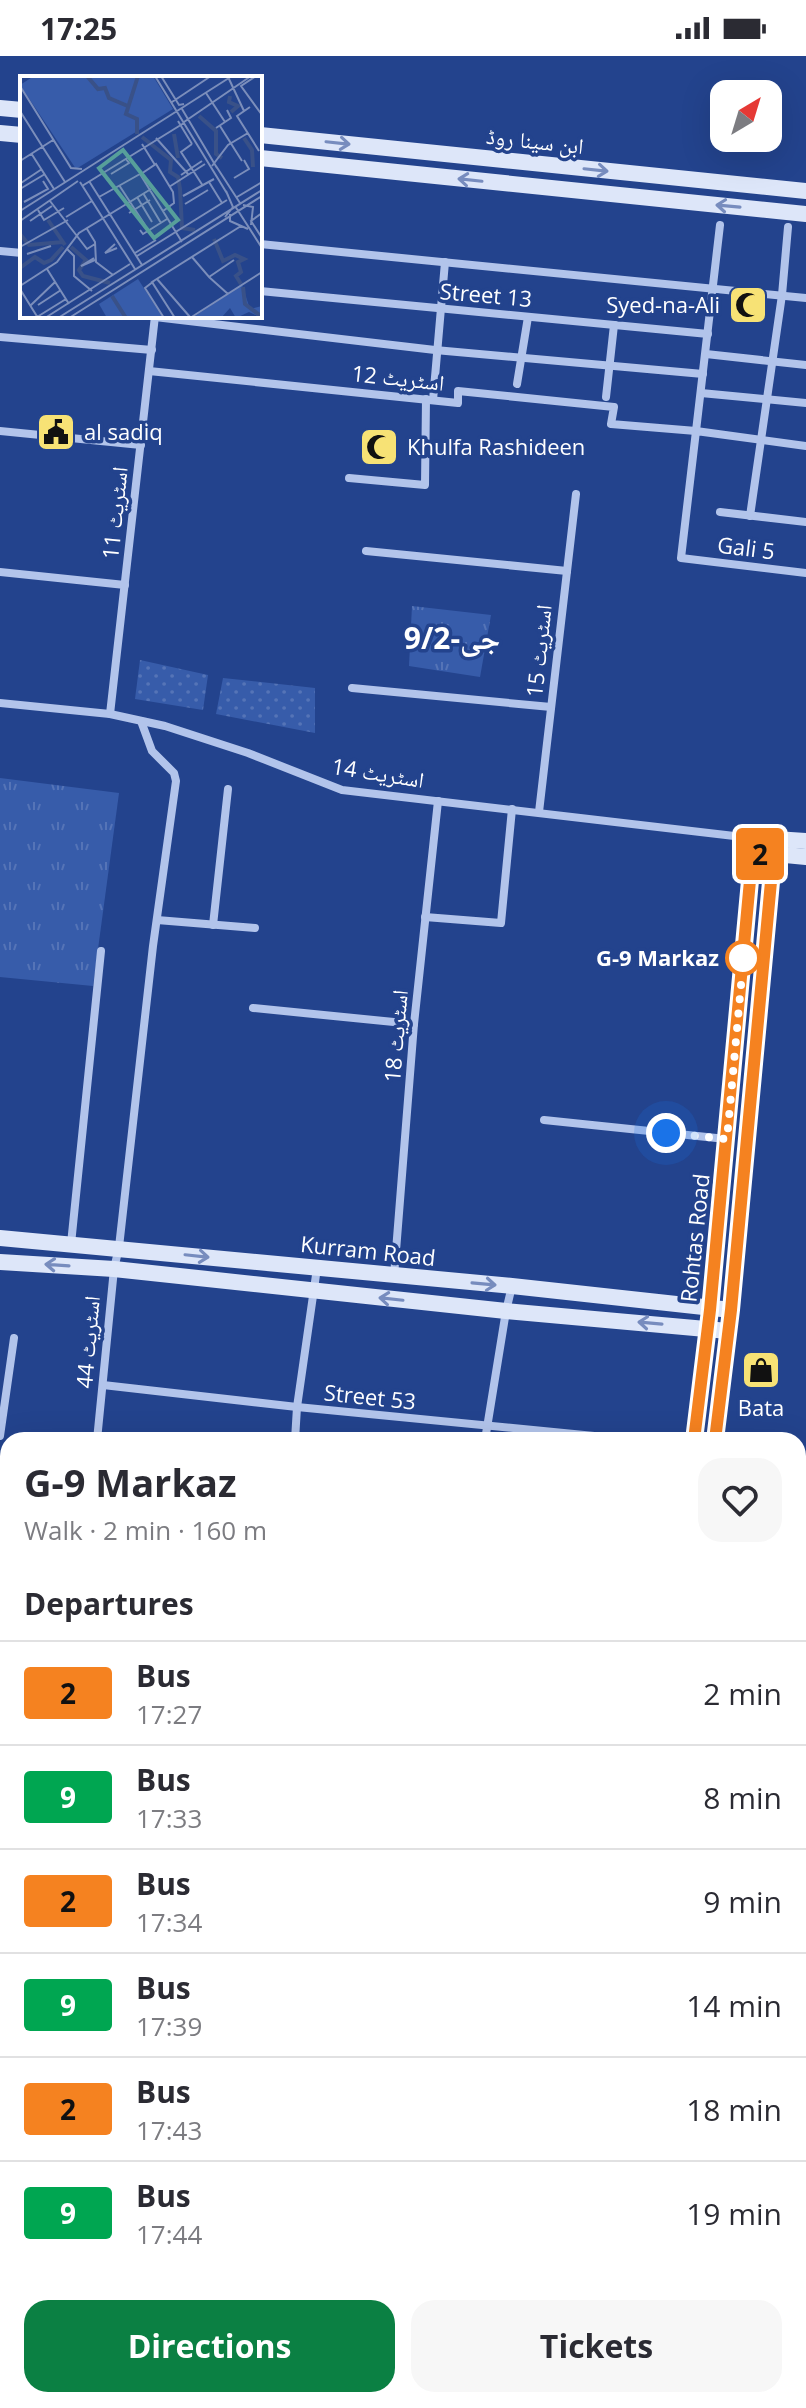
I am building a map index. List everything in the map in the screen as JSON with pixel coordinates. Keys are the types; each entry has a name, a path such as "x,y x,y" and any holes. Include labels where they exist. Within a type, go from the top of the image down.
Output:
{"main road":[{"path":"0,108 20,110"},
{"path":"0,133 20,135"},
{"name":"ابن سینا روڈ","path":"262,135 806,191"},
{"name":"ابن سینا روڈ","path":"262,158 806,214"},
{"path":"768,847 806,841"},
{"path":"768,847 806,857"},
{"name":"Rohtas Road","path":"695,1432 710,1310 752,859 768,847 772,871 731,1310 716,1432"},
{"name":"Kurram Road","path":"0,1238 119,1247 731,1310"},
{"name":"Kurram Road","path":"0,1262 114,1269 506,1311 728,1331"}],"street":[{"path":"720,225 696,431 806,446"},
{"path":"750,516 782,295 788,227"},
{"path":"262,244 806,298"},
{"path":"0,251 20,253"},
{"path":"349,478 425,485 429,400 445,262"},
{"name":"Street 13","path":"262,291 708,334"},
{"path":"517,384 528,317"},
{"name":"اسٹریٹ 11","path":"110,714 155,318"},
{"path":"171,318 435,350 703,374"},
{"path":"606,397 614,325"},
{"path":"0,337 152,350"},
{"path":"706,354 806,365"},
{"name":"اسٹریٹ 12","path":"149,371 458,403 458,391 614,407 611,424 696,431"},
{"path":"701,393 806,403"},
{"path":"0,431 141,445"},
{"name":"Gali 5","path":"696,431 681,558 806,573"},
{"name":"اسٹریٹ 15","path":"539,812 576,494"},
{"path":"720,512 806,522"},
{"path":"366,551 567,571"},
{"path":"0,572 125,585"},
{"path":"352,688 551,707"},
{"name":"اسٹریٹ 14","path":"0,703 110,714 141,721 209,739 342,790 539,812 768,847"},
{"name":"اسٹریٹ 44","path":"98,1432 114,1269 176,781 174,773 152,751 141,721"},
{"path":"213,925 228,789"},
{"name":"اسٹریٹ 18","path":"394,1276 414,1024 438,801"},
{"path":"425,917 501,923 512,809"},
{"path":"157,920 255,928"},
{"path":"71,1245 101,951"},
{"path":"255,1008 414,1024"},
{"path":"544,1120 727,1139"},
{"path":"295,1432 317,1268"},
{"path":"486,1432 512,1286"},
{"path":"1,1432 14,1338"},
{"name":"Street 53","path":"103,1385 550,1432"}],"green space":[{"path":"412,606 491,615 480,677 409,666"},
{"path":"140,660 208,675 203,710 135,699"},
{"path":"223,678 315,688 315,733 216,714"},
{"path":"0,778 119,793 93,986 0,977"}],"bus line":[{"name":"2","path":"695,1432 710,1310 752,859 758,850 763,856 771,856 772,871 731,1310 716,1432"}],"place":[{"name":"Syed-na-Ali","path":"748,305"},
{"name":"al sadiq","path":"56,432"},
{"name":"Khulfa Rashideen","path":"379,447"},
{"name":"G-9 Markaz","path":"743,958"},
{"name":"Bata","path":"761,1370"}],"district":[{"name":"جی-9/2","path":"452,639"}],"route":[{"path":"666,1133 727,1139 744,952 743,958"}]}
